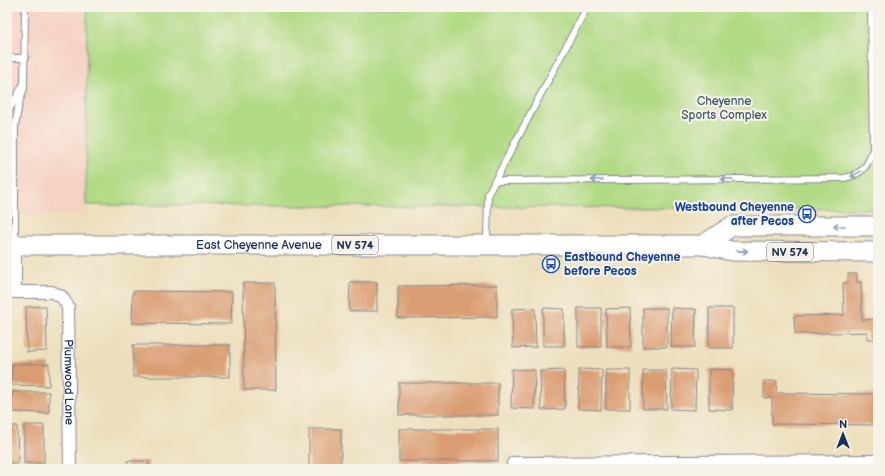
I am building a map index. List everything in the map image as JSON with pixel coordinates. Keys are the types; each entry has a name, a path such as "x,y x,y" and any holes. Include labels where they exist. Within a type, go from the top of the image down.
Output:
{"main road":[{"name":"NV 574","path":"703,245 732,226 878,226"},
{"name":"East Cheyenne Avenue","path":"10,240 487,245 703,245 732,251 878,252"}],"street":[{"path":"10,240 11,292"},
{"name":"Plumwood Lane","path":"11,292 52,292 62,297 68,307 70,469"},
{"path":"513,463 878,461"}],"lane":[{"path":"10,240 15,127 17,111 24,92 25,82 24,7"},
{"path":"487,245 488,194 587,7"},
{"path":"494,181 854,177 869,163 873,149 871,7"},
{"path":"7,58 25,58"},
{"path":"7,114 25,82"}],"shaded area":[{"path":"7,7 86,7 86,215 7,215"}],"green space":[{"name":"Cheyenne Sports Complex","path":"87,7 878,7 878,204 873,209 86,205"}],"building":[{"path":"848,274 857,274 857,282 861,282 862,320 878,319 878,339 867,339 867,332 795,334 794,316 844,315 843,283 848,283"},
{"path":"350,282 377,282 377,311 349,311"},
{"path":"243,283 275,283 276,390 244,390"},
{"path":"497,285 497,317 398,318 398,286"},
{"path":"133,291 232,292 231,324 132,323"},
{"path":"46,306 47,351 27,352 26,307"},
{"path":"535,308 536,347 513,348 512,309"},
{"path":"543,308 564,309 564,346 543,346"},
{"path":"578,308 601,308 601,347 578,347"},
{"path":"630,308 631,347 607,347 606,309"},
{"path":"643,308 667,308 667,347 643,347"},
{"path":"672,308 696,309 695,347 671,347"},
{"path":"709,308 733,308 733,348 709,348"},
{"path":"133,345 230,345 230,377 133,377"},
{"path":"12,364 49,364 49,386 11,385"},
{"path":"512,369 535,370 534,409 511,408"},
{"path":"579,369 602,370 601,410 578,409"},
{"path":"672,369 696,370 695,410 671,409"},
{"path":"709,369 733,370 732,410 709,409"},
{"path":"564,370 565,409 541,410 540,371"},
{"path":"606,370 630,370 630,409 606,409"},
{"path":"643,370 666,370 667,409 643,409"},
{"path":"764,381 777,381 776,393 878,394 878,425 772,424 772,398 764,398"},
{"path":"399,383 498,383 498,415 399,415"},
{"path":"12,392 49,392 49,413 12,412"},
{"path":"24,425 44,425 44,463 24,463"},
{"path":"7,426 17,426 18,463 7,463"},
{"path":"309,429 341,429 341,469 309,469"},
{"path":"399,429 498,429 498,461 399,461"},
{"path":"127,461 149,461 149,469 127,469"}],"place":[{"name":"Westbound Cheyenne after Pecos","path":"807,214"},
{"name":"Eastbound Cheyenne before Pecos","path":"551,264"}]}
